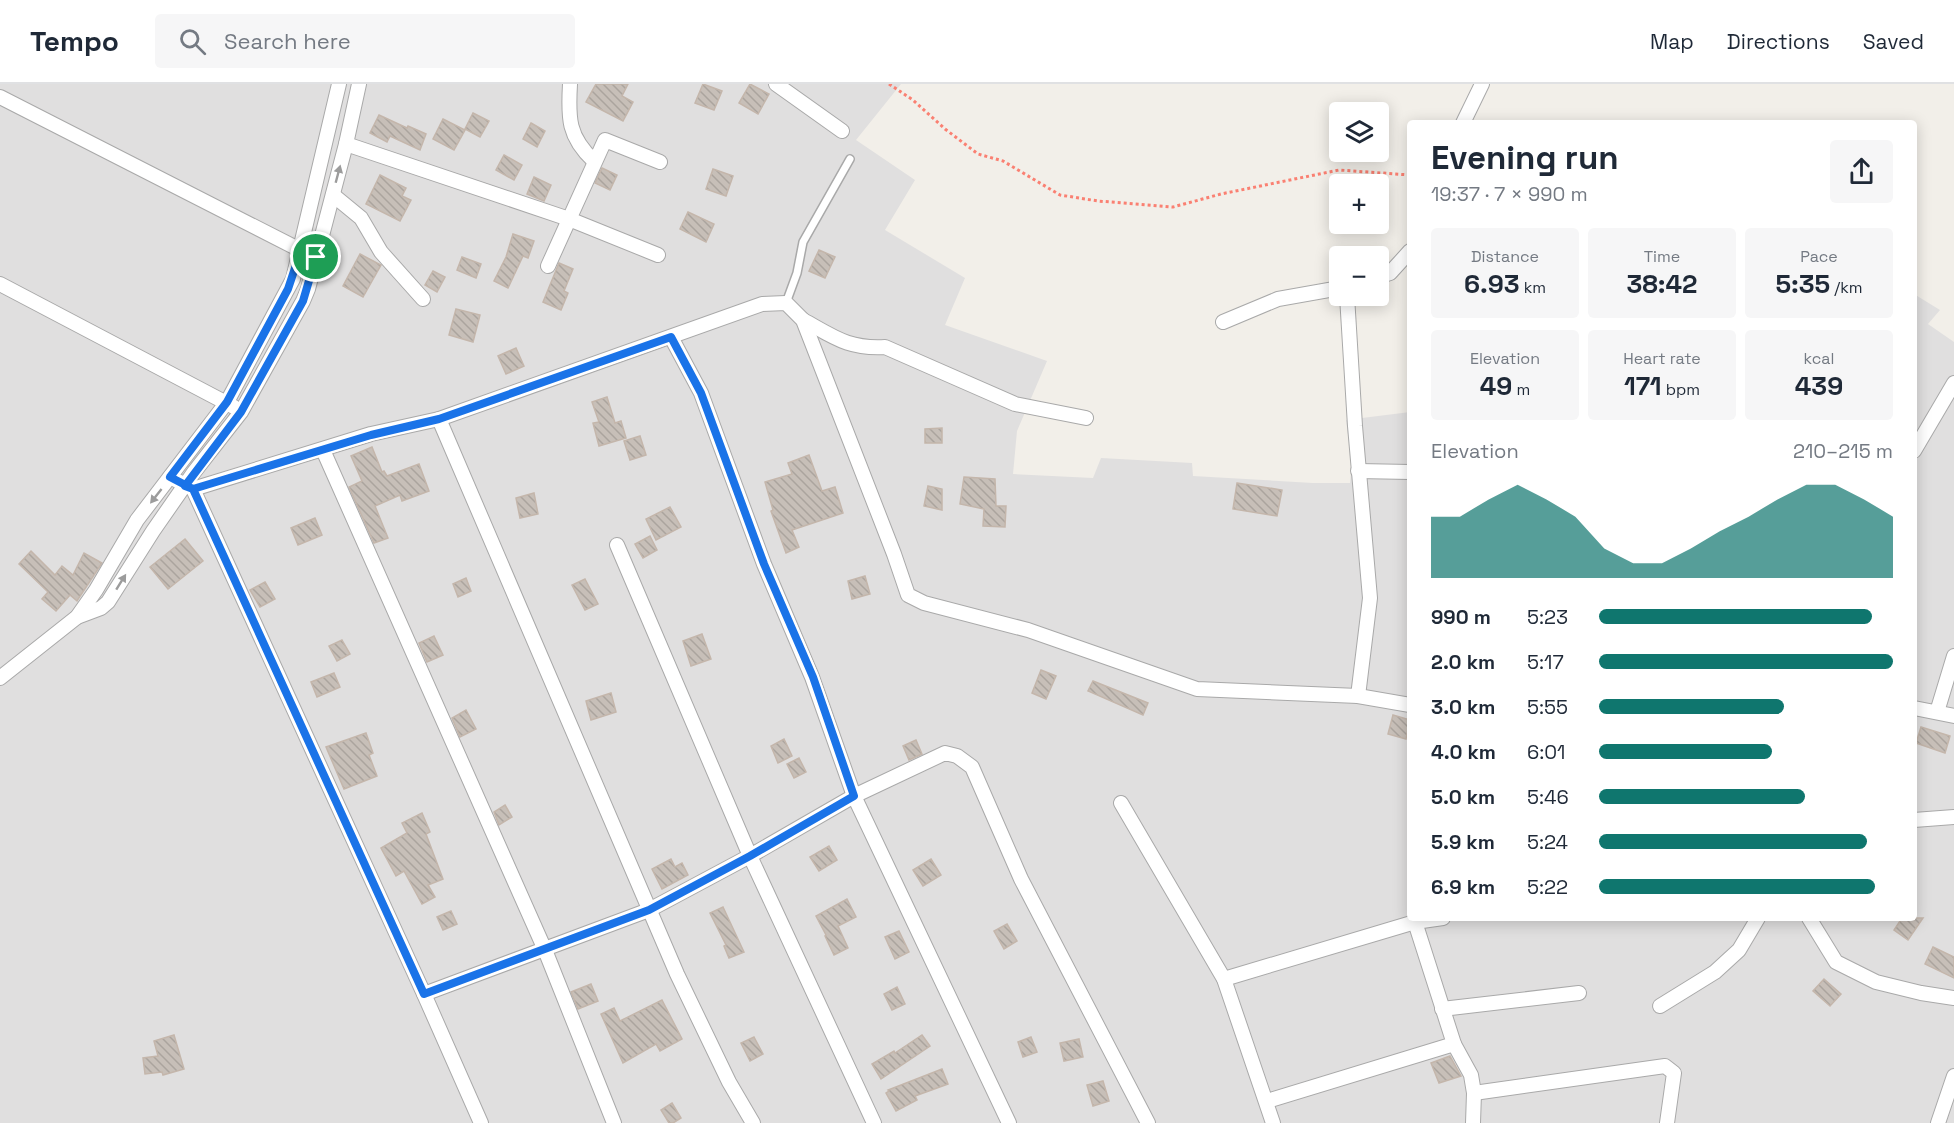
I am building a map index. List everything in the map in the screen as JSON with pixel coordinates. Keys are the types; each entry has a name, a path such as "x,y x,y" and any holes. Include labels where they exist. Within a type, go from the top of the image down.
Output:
{"street":[{"path":"570,84 570,128 584,152 594,161"},
{"path":"776,84 842,131"},
{"path":"1464,120 1482,84"},
{"path":"0,678 77,617 96,590 137,520 227,402 288,289 301,250 338,85 358,89 333,195 303,301 241,412 189,488 153,531 108,602 101,608 77,617"},
{"path":"0,97 316,257"},
{"path":"548,266 605,140 660,162"},
{"path":"346,144 569,219 658,255"},
{"path":"333,195 361,219 381,252 423,299"},
{"path":"1389,273 1407,254"},
{"path":"0,284 227,402 241,412"},
{"path":"1222,322 1278,299 1329,290"},
{"path":"189,488 371,435 439,419 762,304 786,303 803,320 846,343 864,348 885,347 1015,404 1086,418"},
{"path":"1348,306 1370,598 1358,696"},
{"path":"803,320 908,595 924,603 1029,630 1197,689 1358,696 1407,704"},
{"path":"671,337 701,393 764,564 813,677 854,796 1008,1123"},
{"path":"1917,446 1954,384"},
{"path":"439,419 677,974 729,1082 753,1123"},
{"path":"323,450 545,950 614,1123"},
{"path":"1359,471 1407,472"},
{"path":"170,477 189,488 424,994 481,1123"},
{"path":"617,545 750,856 874,1123"},
{"path":"1937,712 1954,656"},
{"path":"1917,709 1954,716"},
{"path":"424,994 649,910 750,856 854,796 945,753 957,756 972,767 1021,879 1148,1123"},
{"path":"1121,803 1224,979 1273,1123"},
{"path":"1917,820 1954,817"},
{"path":"1224,979 1412,921"},
{"path":"1415,921 1454,1044 1471,1075 1474,1093 1473,1123"},
{"path":"1660,1006 1715,972 1739,950 1756,921"},
{"path":"1811,921 1836,962 1876,982 1954,998"},
{"path":"1442,1009 1580,993"},
{"path":"1267,1101 1454,1044"},
{"path":"1474,1093 1665,1066 1674,1073 1667,1123"},
{"path":"1938,1123 1954,1076"}],"lane":[{"path":"786,303 797,273 802,242 850,159"}],"path":[{"path":"889,84 913,100 945,129 978,154 1002,161 1060,195 1098,201 1173,207 1221,194 1339,170 1407,176"}],"shaded area":[{"path":"0,84 901,84 856,140 915,180 885,230 965,278 945,325 1047,361 1017,431 1013,474 1093,478 1101,458 1192,463 1193,476 1350,483 1352,464 1346,420 1407,412 1407,921 1917,921 1917,296 1940,310 1928,324 1954,342 1954,1123 0,1123"}],"building":[{"path":"596,84 628,84 622,96 633,102 623,121 586,102"},
{"path":"703,84 722,91 714,110 695,103"},
{"path":"750,84 769,94 758,114 739,103"},
{"path":"473,113 489,121 480,137 465,129"},
{"path":"379,115 426,134 420,150 390,136 387,142 370,133"},
{"path":"443,119 465,130 454,150 433,139"},
{"path":"531,123 545,131 537,147 523,139"},
{"path":"504,155 522,165 514,180 496,170"},
{"path":"602,168 617,175 610,190 595,183"},
{"path":"713,169 733,176 726,196 706,189"},
{"path":"380,175 406,188 402,196 411,200 400,221 366,204"},
{"path":"534,177 551,185 544,201 527,194"},
{"path":"688,212 714,224 706,242 680,229"},
{"path":"513,234 534,241 528,258 523,256 508,288 494,281 506,257"},
{"path":"819,250 835,257 825,278 809,271"},
{"path":"360,254 381,265 363,297 343,286"},
{"path":"462,257 481,264 476,278 457,270"},
{"path":"559,263 573,269 564,291 568,293 561,310 543,302"},
{"path":"433,271 445,277 437,292 425,285"},
{"path":"456,309 480,315 473,342 449,335"},
{"path":"516,348 524,366 506,374 498,356"},
{"path":"607,397 615,423 621,421 626,438 599,446 593,423 599,422 592,402"},
{"path":"942,428 942,443 925,443 925,429"},
{"path":"640,436 646,455 630,460 624,441"},
{"path":"372,447 382,472 384,471 387,476 419,464 429,491 402,501 400,495 375,506 388,538 374,543 349,487 362,481 351,456"},
{"path":"809,455 822,491 835,487 843,513 792,530 799,547 786,553 771,511 773,510 765,482 792,474 788,463"},
{"path":"964,477 995,479 996,506 1006,506 1005,527 983,526 984,509 960,504"},
{"path":"1237,483 1282,490 1277,516 1233,509"},
{"path":"928,486 942,489 942,510 924,506"},
{"path":"534,493 538,514 520,518 516,498"},
{"path":"670,507 681,527 656,540 646,519"},
{"path":"315,518 322,535 298,545 291,528"},
{"path":"650,536 657,550 643,558 635,544"},
{"path":"185,539 203,561 168,589 150,567"},
{"path":"31,551 55,575 62,566 73,575 84,553 102,563 77,601 70,595 56,611 42,599 48,592 19,564"},
{"path":"865,576 870,594 852,599 848,581"},
{"path":"466,578 471,591 458,597 453,584"},
{"path":"585,579 598,604 585,610 572,585"},
{"path":"265,582 275,599 260,607 250,590"},
{"path":"702,634 711,659 691,666 683,641"},
{"path":"434,636 443,655 427,662 419,643"},
{"path":"342,640 350,654 337,661 329,646"},
{"path":"1041,670 1056,676 1046,699 1032,693"},
{"path":"334,673 340,687 317,697 311,682"},
{"path":"1093,681 1148,703 1143,715 1088,691"},
{"path":"611,693 616,712 591,720 586,701"},
{"path":"466,710 476,729 460,737 452,718"},
{"path":"1393,715 1407,719 1406,739 1388,734"},
{"path":"1921,727 1950,736 1945,753 1917,743"},
{"path":"366,733 373,753 369,755 377,776 344,789 326,747"},
{"path":"784,739 792,756 778,763 771,746"},
{"path":"916,740 922,754 909,760 903,746"},
{"path":"799,758 806,772 794,778 787,764"},
{"path":"505,805 512,817 499,825 494,812"},
{"path":"422,813 430,832 426,834 443,879 428,885 435,897 422,904 404,871 396,876 381,848 407,833 402,823"},
{"path":"829,846 837,860 819,871 810,857"},
{"path":"671,859 675,867 682,863 688,875 662,889 652,869"},
{"path":"931,859 941,875 923,886 913,870"},
{"path":"847,899 856,917 838,926 848,948 834,955 816,916"},
{"path":"723,907 744,952 729,958 724,946 726,945 710,913"},
{"path":"451,911 457,924 443,930 437,917"},
{"path":"1917,918 1923,918 1908,940 1894,930 1900,921 1917,921"},
{"path":"1007,924 1017,941 1004,949 994,931"},
{"path":"899,931 909,952 895,959 885,937"},
{"path":"1933,947 1954,957 1954,978 1925,964"},
{"path":"1824,979 1841,994 1830,1006 1813,991"},
{"path":"591,984 598,1001 578,1009 571,992"},
{"path":"897,987 905,1004 892,1010 884,994"},
{"path":"662,1000 682,1039 660,1051 656,1044 623,1063 601,1014 614,1008 620,1021"},
{"path":"174,1035 184,1069 163,1075 162,1072 145,1074 143,1058 158,1056 154,1041"},
{"path":"922,1035 930,1046 881,1079 872,1064 894,1051 895,1053"},
{"path":"754,1037 763,1054 750,1061 741,1043"},
{"path":"1031,1037 1037,1052 1023,1057 1018,1042"},
{"path":"1079,1039 1083,1057 1064,1061 1060,1043"},
{"path":"1450,1056 1461,1076 1439,1083 1431,1063"},
{"path":"942,1069 948,1084 915,1096 917,1100 896,1111 886,1093 888,1090"},
{"path":"1103,1081 1109,1101 1093,1106 1087,1085"},
{"path":"672,1103 681,1118 669,1123 661,1110"}],"route":[{"path":"316,257 301,250 293,279 227,402 170,477 185,486 193,489 371,435 439,419 671,337 701,393 764,564 813,677 854,796 750,856 649,910 424,994 193,489 185,486 241,412 303,301 316,257"}]}
